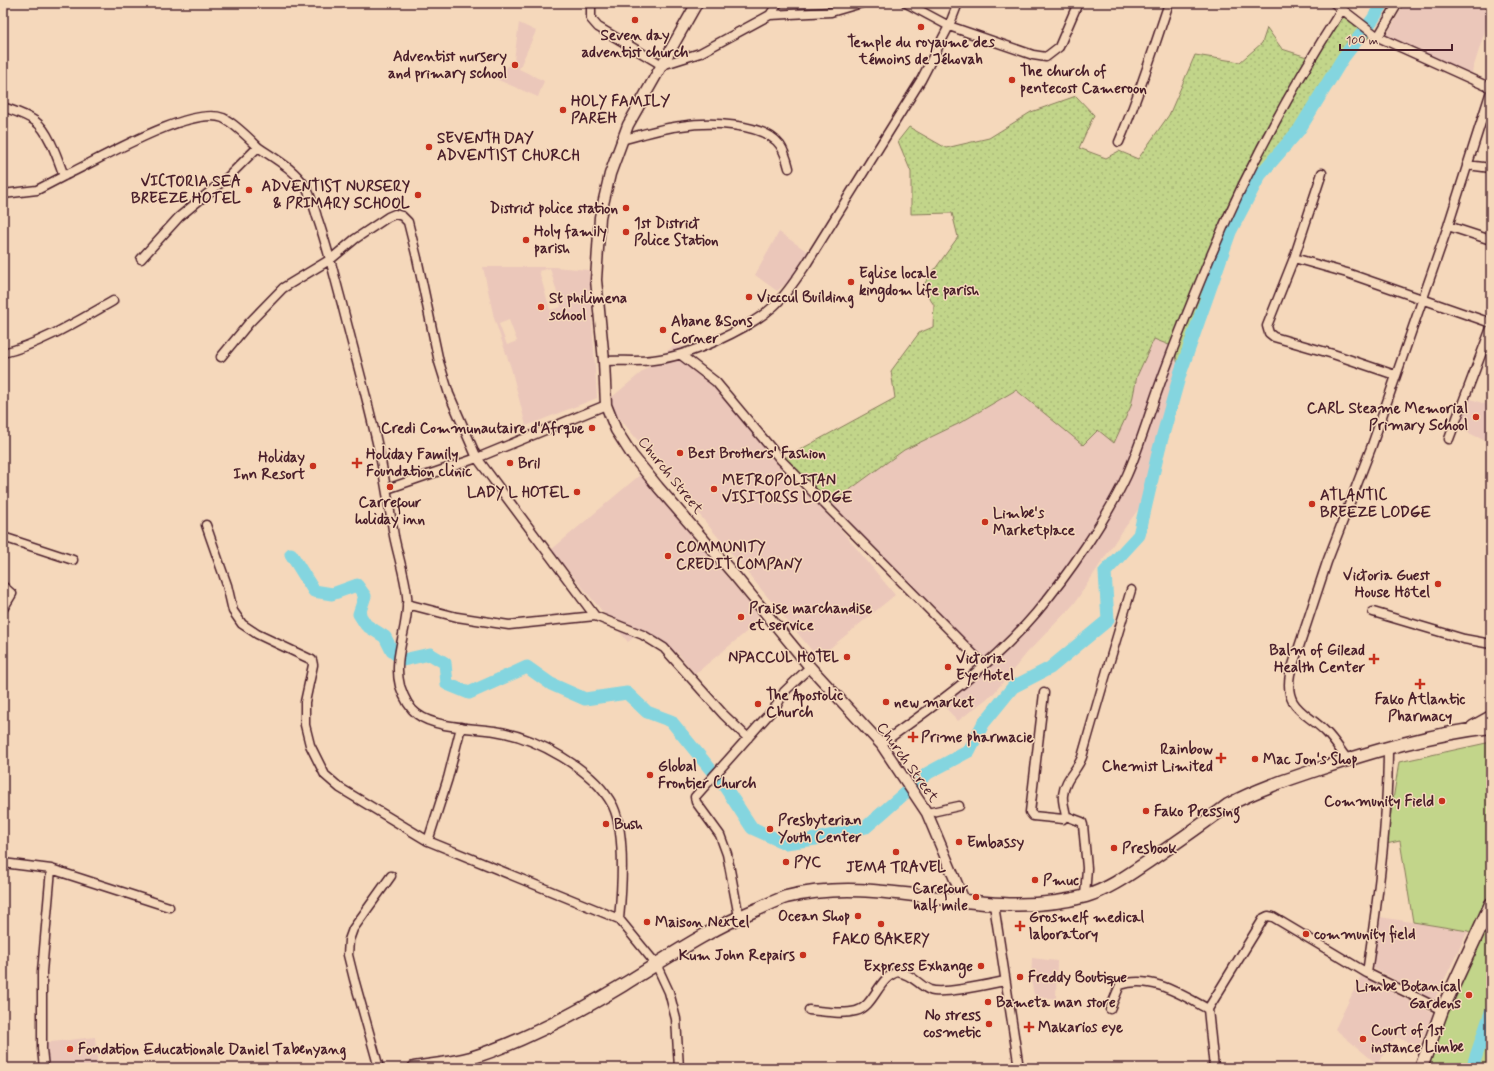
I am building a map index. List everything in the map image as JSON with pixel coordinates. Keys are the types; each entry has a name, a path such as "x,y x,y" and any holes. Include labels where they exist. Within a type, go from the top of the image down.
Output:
{"highway":[{"path":"1466,730 1491,717"},
{"path":"414,1068 468,1058 520,1040 577,1011 698,938 739,916 785,898 830,891 888,892 965,903 994,905 1034,904 1085,896 1100,891 1124,878 1228,805 1280,782 1347,759 1388,747 1466,730 1491,727"},
{"path":"1422,1068 1442,1010 1491,904"}],"main road":[{"name":"Church Street","path":"697,3 621,140 610,174 600,217 596,280 604,361 606,405 616,430 632,455 810,667 881,744 927,813 965,903"}],"street":[{"path":"591,3 592,19 598,27 662,65 700,53 770,14 778,3"},
{"path":"770,14 830,12 862,3"},
{"path":"906,3 949,26 1033,55 1046,57 1059,47 1078,3"},
{"path":"604,361 651,360 681,355 725,337 773,307 788,290 840,212 922,80 949,26 958,3"},
{"path":"1119,142 1144,81 1157,36 1170,3"},
{"path":"1334,3 1375,36 1491,89 1448,226 1421,300 1371,448 1327,562 1294,659 1288,686 1290,698 1295,707 1328,734 1347,759"},
{"path":"1375,36 1398,3"},
{"path":"881,744 953,693 1014,638 1037,612 1068,572 1112,502 1127,475 1169,359 1210,257 1251,165 1310,58 1342,9"},
{"path":"3,108 26,116 42,127 57,157 64,176"},
{"path":"3,194 37,190 157,130 194,118 222,118 244,134 258,148 294,172 306,188 331,259 374,431 387,490 394,538 405,582 407,604 398,671 401,687 406,701 416,714 430,720 461,727 498,732 531,742 555,753 581,770 602,791 613,806 619,835 622,872 619,919"},
{"path":"621,140 680,126 702,124 757,129 769,135 780,144 786,155 789,168"},
{"path":"141,259 179,217 229,176 258,148"},
{"path":"1467,165 1491,168"},
{"path":"1322,173 1294,258 1268,326 1270,333 1274,337 1333,354 1395,375"},
{"path":"221,357 249,323 283,288 331,259 354,239 388,217 395,214 402,216 408,222 439,362 448,394 477,458 595,616"},
{"path":"1448,226 1491,240"},
{"path":"1294,258 1347,273 1421,300 1491,323"},
{"path":"3,353 29,345 82,319 113,301"},
{"path":"1449,438 1491,328"},
{"path":"681,355 716,382 781,460 984,665"},
{"path":"387,490 477,458 606,405"},
{"path":"206,525 227,585 234,611 242,624 257,634 312,660 314,665 305,702 305,725 310,745 325,775 340,788 428,841 619,919 656,964 669,992 676,1019 680,1068"},
{"path":"3,537 73,560"},
{"path":"3,586 12,594 3,609"},
{"path":"1066,816 1063,796 1065,786 1071,772 1081,759 1093,714 1132,590"},
{"path":"407,604 463,618 509,625 595,616 643,635 664,648 719,710 748,738"},
{"path":"1373,612 1435,631 1491,644"},
{"path":"739,916 725,848 717,830 696,802 695,797 720,767 777,705 784,692 810,667"},
{"path":"1044,693 1030,812 1033,816 1063,819 1066,816"},
{"path":"428,841 448,778 461,727"},
{"path":"1367,973 1380,881 1388,798 1388,747"},
{"path":"927,813 959,806"},
{"path":"1066,816 1082,822 1083,825 1086,868 1085,896"},
{"path":"3,863 51,869 169,907"},
{"path":"44,1068 42,1049 42,972 51,869"},
{"path":"379,1068 350,962 348,940 353,929 391,876"},
{"path":"994,905 1019,1068"},
{"path":"1214,1068 1208,1008 1260,923 1268,916 1273,917 1367,973 1442,1010"},
{"path":"809,1010 839,1012 856,1011 864,1007 887,976 898,972 916,979 931,990 937,991 969,988 1005,981"},
{"path":"1110,1009 1120,984 1128,982 1148,982 1167,988 1208,1008"}],"shaded area":[{"path":"1405,3 1471,3 1491,12 1471,75 1386,36"},
{"name":"Adventist nursery and primary school","path":"519,23 536,31 519,69 544,81 538,97 496,79 514,60"},
{"path":"779,232 808,252 790,280 777,291 755,275"},
{"path":"483,267 554,267 589,270 597,398 526,426 511,368 494,318","holes":["550,268 561,307 550,310 539,271","509,320 517,341 507,345 499,324"]},
{"name":"Limbe's Marketplace","path":"1154,339 1174,347 1180,374 1148,496 1118,537 1074,604 1027,653 994,693 958,721 940,702 983,666 826,507 904,450 958,424 1016,390 1083,445 1098,430 1131,406 1137,376"},
{"path":"678,342 805,496 810,492 895,595 818,658 606,402"},
{"name":"CARL Steame Memorial Primary School","path":"1468,398 1491,406 1491,427 1486,441 1458,428"},
{"path":"641,474 762,619 695,674 677,652 669,658 644,629 628,642 551,550"},
{"path":"1380,917 1468,931 1434,1001 1373,968"},
{"path":"1032,958 1057,961 1056,999 1041,997 1035,999 1031,980"},
{"path":"1361,976 1433,1013 1419,1046 1396,1037 1377,1064 1335,1029"},
{"name":"Fondation Educationale Daniel Tabenyang","path":"95,1037 98,1068 47,1068 43,1043"}],"green space":[{"path":"1342,9 1373,34 1343,58 1299,130 1260,175 1230,232 1180,374 1174,347 1154,339 1137,376 1131,406 1114,443 1098,430 1083,445 1016,390 958,424 904,450 826,507 781,460 895,398 891,371 919,333 933,327 934,305 922,287 958,237 952,213 911,214 911,172 898,141 909,127 946,148 989,138 1031,112 1076,96 1094,115 1079,148 1106,158 1119,151 1138,159 1169,115 1195,55 1240,62 1262,43 1267,28 1282,49 1310,58"},
{"name":"Community Field","path":"1491,742 1491,895 1473,934 1468,931 1413,922 1400,841 1386,844 1399,762"},
{"name":"Limbe Botanical Gardens","path":"1491,902 1491,1068 1417,1068"}],"waterway":[{"path":"291,554 314,591 332,594 357,585 365,596 359,614 366,625 385,637 392,651 403,660 430,654 445,663 447,684 469,693 527,667 551,684 585,699 627,693 647,712 671,721 725,787 752,828 785,843 816,839 866,827 928,773 969,751 983,724 1013,687 1050,668 1108,620 1105,572 1139,535 1159,449 1180,374 1230,232 1260,175 1299,130 1343,58 1373,19 1383,3"},
{"path":"1472,1068 1491,1012"}],"place":[{"name":"Seven day adventist church","path":"635,20"},
{"name":"Temple du royaume des témoins de Jéhovah","path":"921,27"},
{"name":"Adventist nursery and primary school","path":"515,65"},
{"name":"The church of pentecost Cameroon","path":"1012,80"},
{"name":"HOLY FAMILY PAREH","path":"563,110"},
{"name":"SEVENTH DAY ADVENTIST CHURCH","path":"429,147"},
{"name":"VICTORIA SEA BREEZE HOTEL","path":"249,190"},
{"name":"ADVENTIST NURSERY & PRIMARY SCHOOL","path":"418,195"},
{"name":"District police station","path":"626,208"},
{"name":"1st District Police Station","path":"626,232"},
{"name":"Holy family parish","path":"526,240"},
{"name":"Eglise locale kingdom life parish","path":"851,282"},
{"name":"Vicccul Building","path":"749,297"},
{"name":"St philimena school","path":"541,307"},
{"name":"Abane &Sons Corner","path":"663,330"},
{"name":"CARL Steame Memorial Primary School","path":"1476,417"},
{"name":"Credi Communautaire d'Afrque","path":"592,428"},
{"name":"Best Brothers' Fashion","path":"680,453"},
{"name":"Holiday Family Foundation clinic","path":"357,463"},
{"name":"Bril","path":"510,463"},
{"name":"Holiday Inn Resort","path":"313,466"},
{"name":"Carrefour holiday inn","path":"390,487"},
{"name":"METROPOLITAN VISITORSS LODGE","path":"714,489"},
{"name":"LADY L HOTEL","path":"577,492"},
{"name":"ATLANTIC BREEZE LODGE","path":"1312,504"},
{"name":"Limbe's Marketplace","path":"985,522"},
{"name":"COMMUNITY CREDIT COMPANY","path":"668,556"},
{"name":"Victoria Guest House Hôtel","path":"1438,584"},
{"name":"Praise marchandise et service","path":"741,617"},
{"name":"NPACCUL HOTEL","path":"847,657"},
{"name":"Balm of Gilead Health Center","path":"1374,659"},
{"name":"Victoria Eye Hotel","path":"948,667"},
{"name":"Fako Atlantic Pharmacy","path":"1420,684"},
{"name":"new market","path":"886,702"},
{"name":"The Apostolic Church","path":"758,704"},
{"name":"Prime pharmacie","path":"913,737"},
{"name":"Rainbow Chemist Limited","path":"1221,758"},
{"name":"Mac Jon's Shop","path":"1255,759"},
{"name":"Global Frontier Church","path":"650,775"},
{"name":"Community Field","path":"1442,801"},
{"name":"Fako Pressing","path":"1146,811"},
{"name":"Bush","path":"606,824"},
{"name":"Presbyterian Youth Center","path":"770,829"},
{"name":"Embassy","path":"959,842"},
{"name":"Presbook","path":"1114,848"},
{"name":"JEMA TRAVEL","path":"896,852"},
{"name":"PYC","path":"786,862"},
{"name":"Pmuc","path":"1035,880"},
{"name":"Carefour half mile","path":"976,897"},
{"name":"Ocean Shop","path":"858,916"},
{"name":"Maison Nextel","path":"647,922"},
{"name":"FAKO BAKERY","path":"881,924"},
{"name":"Grosmelf medical laboratory","path":"1020,926"},
{"name":"community field","path":"1306,934"},
{"name":"Kum John Repairs","path":"803,955"},
{"name":"Express Exhange","path":"981,966"},
{"name":"Freddy Boutique","path":"1020,977"},
{"name":"Limbe Botanical Gardens","path":"1469,995"},
{"name":"Bameta man store","path":"988,1002"},
{"name":"No stress cosmetic","path":"989,1024"},
{"name":"Makarios eye","path":"1029,1027"},
{"name":"Court of 1st instance Limbe","path":"1363,1039"},
{"name":"Fondation Educationale Daniel Tabenyang","path":"70,1049"}]}
